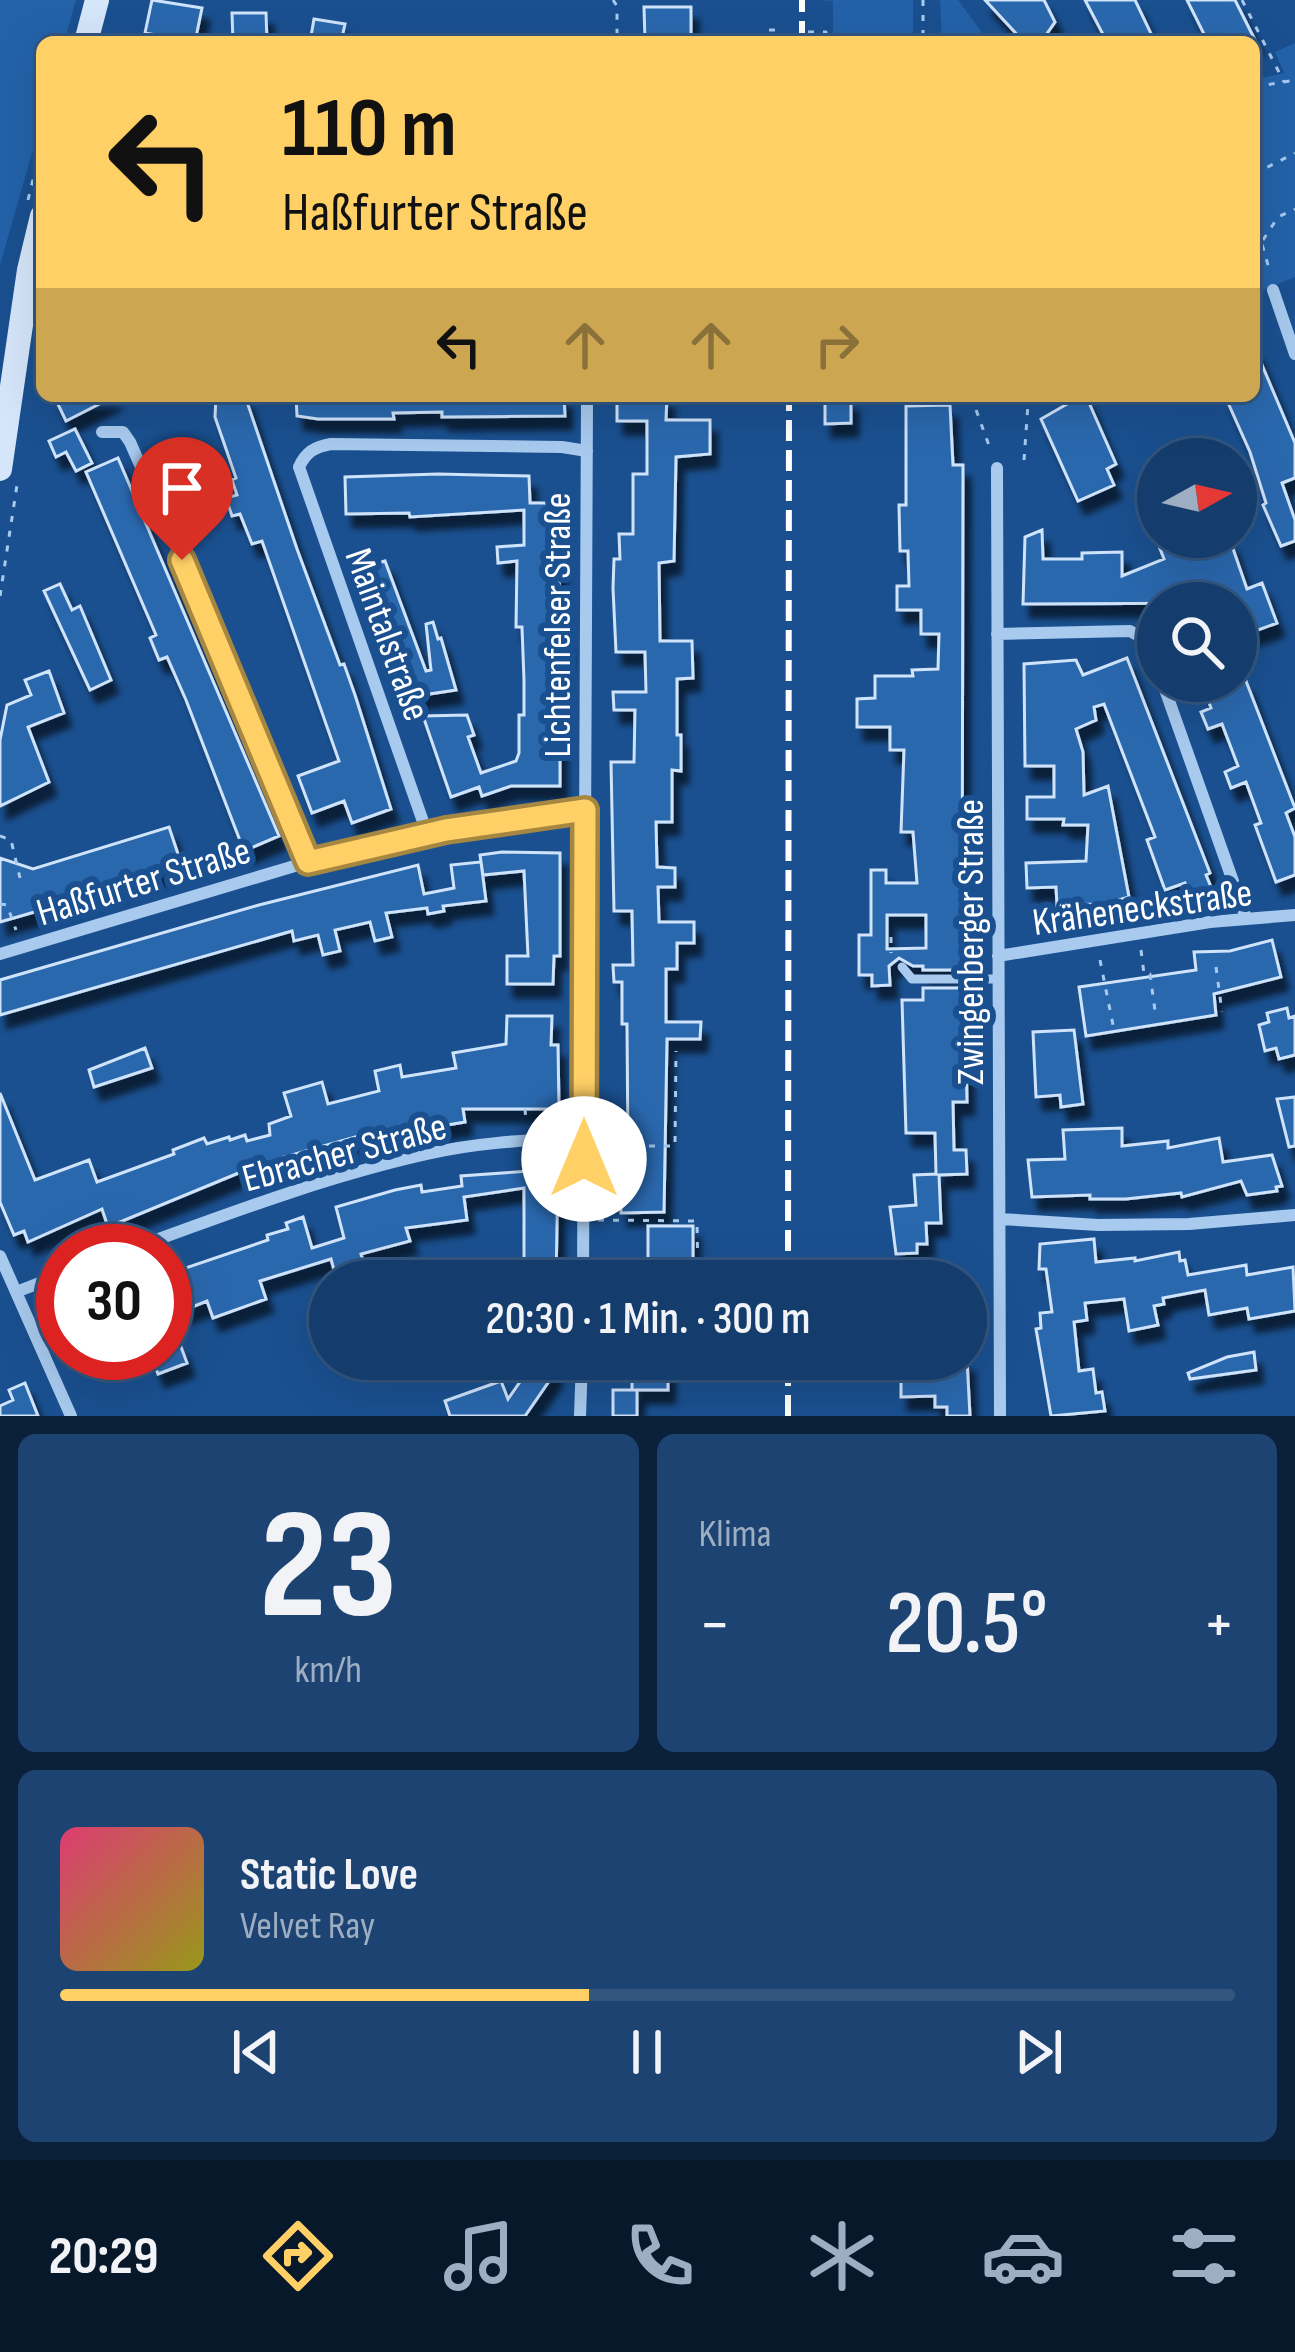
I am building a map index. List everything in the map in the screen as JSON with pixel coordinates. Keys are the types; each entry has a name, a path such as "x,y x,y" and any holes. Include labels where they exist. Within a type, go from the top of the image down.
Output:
{"main road":[{"path":"88,36 97,0"},
{"path":"0,469 36,240"}],"street":[{"path":"1273,290 1295,354"},
{"name":"Lichtenfelser Straße","path":"583,1260 587,402"},
{"path":"102,432 123,432 130,442 308,862"},
{"name":"Maintalstraße","path":"427,833 299,467 316,446 331,444 586,451"},
{"name":"Zwingenberger Straße","path":"997,468 1000,1416"},
{"path":"997,634 1137,634"},
{"path":"1169,702 1246,918"},
{"name":"Haßfurter Straße","path":"0,954 308,862 427,833 585,810"},
{"name":"Kräheneckstraße","path":"998,956 1246,918 1294,919"},
{"name":"Ebracher Straße","path":"192,1227 283,1194 428,1154 505,1142 584,1142"},
{"path":"1000,1219 1189,1224 1295,1215"},
{"path":"0,1256 71,1416"},
{"path":"16,1292 36,1284"},
{"path":"580,1416 581,1380"}],"lane":[{"path":"902,967 912,979 998,979"}],"path":[{"path":"613,0 617,36"},
{"path":"923,0 923,36"},
{"path":"1242,0 1283,82"},
{"path":"766,36 766,30 784,30"},
{"path":"808,32 826,32 826,36"},
{"path":"1260,87 1295,80"},
{"path":"1260,172 1295,153"},
{"path":"1262,241 1277,217 1295,209"},
{"path":"1260,235 1273,290"},
{"path":"972,402 997,468"},
{"path":"1028,404 1032,402"},
{"path":"1024,460 1028,404"},
{"path":"0,836 11,840 20,878"},
{"path":"0,904 7,905 22,947"},
{"path":"1140,943 1156,1018"},
{"path":"1098,950 1113,1025"},
{"path":"1216,967 1222,1012"},
{"path":"584,1142 675,1146 676,1051"},
{"path":"525,1109 526,1125"},
{"path":"596,1220 697,1221 698,1260"}],"shaded area":[{"path":"0,0 76,0 66,36 36,36 36,139 0,265"},
{"path":"821,0 913,0 913,36 833,36 833,1"},
{"path":"940,0 958,0 985,36 942,36"},
{"path":"1295,43 1295,277 1263,290 1260,79 1284,73 1275,52"}],"building":[{"path":"152,0 202,8 196,36 145,33"},
{"path":"985,0 1044,0 1055,22 1045,36 1018,36"},
{"path":"1085,0 1135,0 1152,36 1104,36"},
{"path":"1187,0 1235,0 1253,36 1205,36"},
{"path":"644,7 691,7 691,36 645,36"},
{"path":"232,13 266,13 267,36 233,36"},
{"path":"314,19 345,24 342,36 311,36"},
{"path":"1260,360 1295,443 1295,478 1282,483 1295,520 1295,541 1281,546 1257,474 1257,438 1244,438 1228,402 1260,402"},
{"path":"57,402 103,402 66,421"},
{"path":"216,402 247,402 297,549 355,695 391,809 352,823 344,801 312,813 298,776 339,761 262,541 252,544 240,514 232,516 226,498 237,495 232,480 236,478 215,417"},
{"path":"296,402 564,402 565,416 442,417 442,412 393,413 394,419 297,416"},
{"path":"617,402 667,402 666,420 710,420 710,454 676,457 674,561 659,563 660,641 692,641 693,678 677,679 681,771 672,770 672,822 656,822 657,867 675,868 675,887 658,887 659,922 694,922 694,943 677,943 677,969 666,969 666,1022 701,1022 700,1039 667,1039 664,1212 621,1213 621,1156 628,1156 627,1024 622,1024 622,982 614,982 613,965 633,965 632,911 614,911 611,762 634,762 635,710 614,710 613,692 646,692 645,652 616,652 613,588 614,559 620,559 619,534 633,534 633,474 647,474 647,421 617,421"},
{"path":"825,402 851,402 851,423 825,424"},
{"path":"1071,402 1089,402 1116,464 1107,469 1114,485 1078,501 1041,419"},
{"path":"950,405 953,465 963,465 962,970 923,970 899,958 889,966 890,985 872,986 872,975 859,975 859,935 871,935 871,870 886,870 886,883 917,883 913,832 901,832 904,750 890,750 890,727 857,727 857,699 875,698 875,676 913,676 912,670 938,669 939,634 921,634 921,610 897,610 897,586 909,586 908,551 900,551 899,505 906,505 906,406","holes":["887,915 926,915 926,948 887,949"]},
{"path":"75,429 92,463 76,471 66,452 56,457 49,441"},
{"path":"118,458 279,836 244,851 167,657 159,660 150,638 156,635 86,472"},
{"path":"529,476 530,503 562,503 559,591 553,591 554,640 565,640 565,656 558,656 558,701 552,701 553,734 560,734 560,786 511,786 482,796 479,787 451,797 423,716 467,715 474,735 468,737 481,773 516,761 519,753 524,680 522,627 516,627 517,561 498,563 497,547 524,545 524,510 410,517 409,513 346,514 345,477"},
{"path":"1042,530 1043,559 1122,552 1122,576 1164,558 1236,558 1245,582 1137,582 1137,603 1023,604 1025,537"},
{"path":"385,561 426,671 431,670 426,624 433,622 456,690 416,696 364,568"},
{"path":"1262,583 1277,623 1257,630 1257,585"},
{"path":"60,584 72,610 80,606 111,680 90,690 44,591"},
{"path":"1127,658 1137,684 1137,702 1144,702 1210,873 1206,875 1211,887 1189,895 1185,883 1165,890 1147,840 1155,837 1104,704 1094,707 1096,720 1076,729 1083,752 1084,795 1108,786 1129,897 1105,904 1057,905 1056,887 1027,888 1026,863 1086,861 1088,825 1063,825 1064,819 1027,819 1027,797 1054,797 1054,766 1025,766 1024,664 1076,660 1083,675"},
{"path":"49,671 64,713 28,727 49,782 0,806 0,740 7,705 31,695 25,680"},
{"path":"1209,702 1254,702 1295,808 1286,813 1295,837 1295,875 1276,882 1255,825 1261,823 1246,782 1231,788 1225,772 1238,766 1222,724 1208,729 1201,712 1211,708"},
{"path":"169,827 181,863 0,922 0,858 33,869"},
{"path":"560,853 560,956 554,956 553,984 507,984 507,956 528,956 524,871 483,875 480,855"},
{"path":"481,862 486,901 443,906 444,911 428,914 427,908 386,913 392,937 375,941 370,922 335,930 340,951 323,955 318,935 294,941 292,931 0,1015 0,980 259,905 418,865 424,894 454,888 451,865"},
{"path":"1272,940 1281,977 1214,994 1216,1015 1086,1036 1079,987 1196,970 1194,952 1230,951"},
{"path":"923,988 965,988 967,1102 953,1102 954,1150 966,1150 967,1174 939,1175 941,1223 926,1223 927,1244 917,1244 917,1253 896,1254 890,1207 916,1205 914,1175 936,1174 935,1133 906,1133 902,1000 923,1000"},
{"path":"1287,1008 1289,1018 1295,1016 1295,1055 1279,1059 1276,1048 1265,1051 1259,1025 1269,1022 1267,1013"},
{"path":"507,1016 552,1016 551,1045 558,1045 559,1109 463,1109 465,1122 367,1139 366,1134 281,1158 282,1163 243,1176 241,1172 115,1224 107,1224 102,1209 68,1224 36,1224 36,1238 28,1242 24,1231 14,1235 0,1202 0,1093 35,1180 89,1160 97,1182 204,1138 207,1144 229,1137 245,1135 247,1141 270,1135 269,1124 291,1116 284,1093 322,1082 328,1104 379,1091 375,1071 400,1065 402,1077 456,1068 453,1053 506,1044"},
{"path":"1074,1030 1083,1104 1061,1107 1060,1095 1036,1097 1033,1032"},
{"path":"145,1048 152,1068 94,1087 89,1070"},
{"path":"1295,1097 1295,1146 1289,1147 1277,1099"},
{"path":"1122,1128 1122,1146 1168,1141 1168,1148 1219,1138 1223,1162 1272,1155 1282,1186 1247,1195 1241,1181 1182,1197 1181,1193 1126,1199 1032,1197 1028,1160 1065,1159 1063,1130"},
{"path":"558,1169 556,1260 524,1260 524,1188 464,1197 467,1220 406,1228 410,1241 361,1254 363,1260 309,1260 309,1266 260,1281 266,1299 213,1318 207,1301 192,1307 192,1266 268,1240 267,1235 288,1229 286,1223 303,1217 312,1248 344,1238 336,1207 421,1185 422,1192 462,1186 461,1176"},
{"path":"648,1226 693,1226 693,1260 648,1260"},
{"path":"1094,1239 1096,1262 1135,1261 1179,1252 1188,1275 1246,1265 1247,1275 1293,1267 1295,1311 1249,1319 1247,1308 1209,1315 1205,1290 1163,1298 1164,1304 1154,1306 1158,1325 1129,1331 1124,1299 1085,1303 1087,1320 1074,1322 1079,1371 1093,1369 1096,1393 1102,1392 1105,1411 1051,1416 1036,1329 1041,1328 1040,1313 1052,1312 1046,1269 1039,1269 1040,1244"},
{"path":"1254,1352 1256,1370 1190,1379 1188,1373"},
{"path":"521,1380 550,1380 525,1416 450,1416 445,1401 501,1381 508,1399"},
{"path":"632,1380 668,1380 668,1390 632,1390"},
{"path":"901,1380 968,1380 970,1416 947,1416 947,1407 935,1407 935,1396 901,1397"},
{"path":"25,1383 38,1416 0,1416 0,1406 13,1400 9,1390"},
{"path":"613,1390 637,1390 637,1416 613,1416"}],"railway":[{"path":"802,0 802,36"},
{"path":"788,1260 789,402"},
{"path":"788,1380 788,1416"}],"route":[{"path":"182,560 308,862 446,830 585,810 584,1159"}]}
